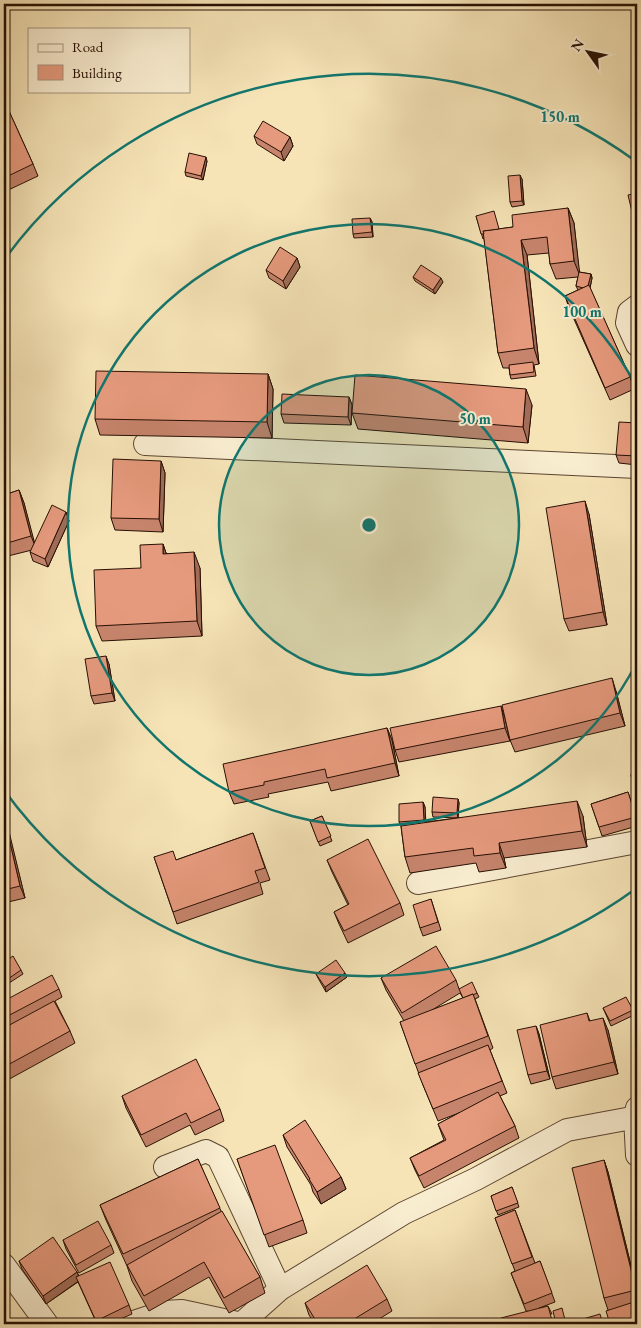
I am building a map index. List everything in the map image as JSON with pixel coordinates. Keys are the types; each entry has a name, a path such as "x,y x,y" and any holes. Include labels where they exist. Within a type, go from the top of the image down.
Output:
{"street":[{"path":"637,306 629,312 627,323 637,346"},
{"path":"145,444 637,467"},
{"path":"418,883 637,842"},
{"path":"128,1324 164,1312 182,1311 242,1324 280,1289 404,1213 476,1179 567,1130 637,1114 637,1155"},
{"path":"165,1167 206,1151 218,1157 280,1289"},
{"path":"4,1265 47,1324"}],"building":[{"path":"4,100 33,164 4,178"},
{"path":"263,121 290,137 281,152 254,136"},
{"path":"189,153 206,157 201,176 185,172"},
{"path":"520,175 522,201 510,202 508,176"},
{"path":"637,193 637,233 628,195"},
{"path":"568,208 574,261 550,264 547,237 521,240 534,348 498,353 483,231 513,227 512,215"},
{"path":"494,211 499,229 483,231 484,234 481,234 476,216"},
{"path":"370,218 372,232 353,234 352,219"},
{"path":"280,247 297,258 283,281 266,270"},
{"path":"421,265 441,278 433,290 413,277"},
{"path":"579,272 591,274 588,286 583,288 576,286"},
{"path":"589,285 630,377 605,388 565,296"},
{"path":"533,362 534,372 510,375 509,365"},
{"path":"96,371 268,374 267,422 95,419"},
{"path":"355,375 526,389 523,427 352,413"},
{"path":"282,394 349,397 348,417 281,414"},
{"path":"619,422 637,423 637,456 616,455"},
{"path":"113,459 161,461 159,519 111,518"},
{"path":"19,490 31,536 4,544 4,495"},
{"path":"585,501 603,612 564,619 546,508"},
{"path":"52,505 66,512 45,559 30,552"},
{"path":"163,544 163,554 194,552 197,621 96,626 94,570 141,568 140,545"},
{"path":"106,656 112,693 91,696 85,659"},
{"path":"612,678 620,713 510,740 502,705"},
{"path":"501,706 505,728 395,750 390,728"},
{"path":"387,728 395,763 327,778 325,769 264,782 264,785 229,792 223,764"},
{"path":"637,749 637,777 631,776"},
{"path":"628,792 636,817 599,827 591,804"},
{"path":"433,797 458,799 457,813 432,812"},
{"path":"577,801 582,831 499,843 500,853 474,856 473,848 405,857 401,826"},
{"path":"423,802 424,820 399,822 399,804"},
{"path":"322,816 331,836 318,842 310,821"},
{"path":"4,817 20,886 4,890"},
{"path":"253,833 265,868 255,871 259,882 173,912 154,857 173,851 176,860"},
{"path":"368,839 400,903 344,931 334,912 349,904 327,860"},
{"path":"431,899 438,922 420,928 413,905"},
{"path":"436,946 456,980 402,1013 381,978"},
{"path":"13,956 21,970 8,979 4,973 4,962"},
{"path":"336,960 345,973 325,987 316,974"},
{"path":"52,975 59,989 4,1018 4,1001"},
{"path":"472,982 477,993 463,998 459,989"},
{"path":"473,994 488,1036 415,1064 400,1022"},
{"path":"626,997 633,1010 610,1021 603,1008"},
{"path":"54,1001 70,1031 4,1067 4,1028"},
{"path":"587,1013 589,1021 603,1018 614,1062 552,1077 540,1025"},
{"path":"536,1026 547,1071 528,1075 517,1030"},
{"path":"488,1045 502,1081 433,1109 418,1073"},
{"path":"196,1059 220,1109 191,1123 186,1113 141,1135 122,1096"},
{"path":"498,1092 515,1126 419,1176 410,1158 446,1140 438,1124"},
{"path":"305,1120 341,1177 317,1192 283,1135"},
{"path":"275,1145 303,1220 264,1235 237,1159"},
{"path":"198,1159 220,1208 123,1254 100,1205"},
{"path":"604,1160 636,1290 604,1298 572,1168"},
{"path":"512,1187 518,1203 496,1211 491,1196"},
{"path":"515,1210 532,1257 512,1264 495,1218"},
{"path":"222,1211 260,1277 224,1298 204,1262 144,1296 127,1265"},
{"path":"98,1221 111,1245 76,1265 63,1240"},
{"path":"53,1237 77,1272 43,1296 19,1261"},
{"path":"540,1261 552,1293 524,1304 511,1273"},
{"path":"110,1262 129,1305 96,1321 76,1277"},
{"path":"367,1265 387,1299 346,1324 318,1324 305,1303"},
{"path":"637,1301 637,1324 610,1324 606,1311"},
{"path":"548,1306 553,1324 502,1324 501,1318"},
{"path":"562,1308 566,1324 556,1324 553,1311"},
{"path":"600,1314 603,1324 598,1323 566,1324"},
{"path":"487,1319 489,1324 465,1324"}]}
